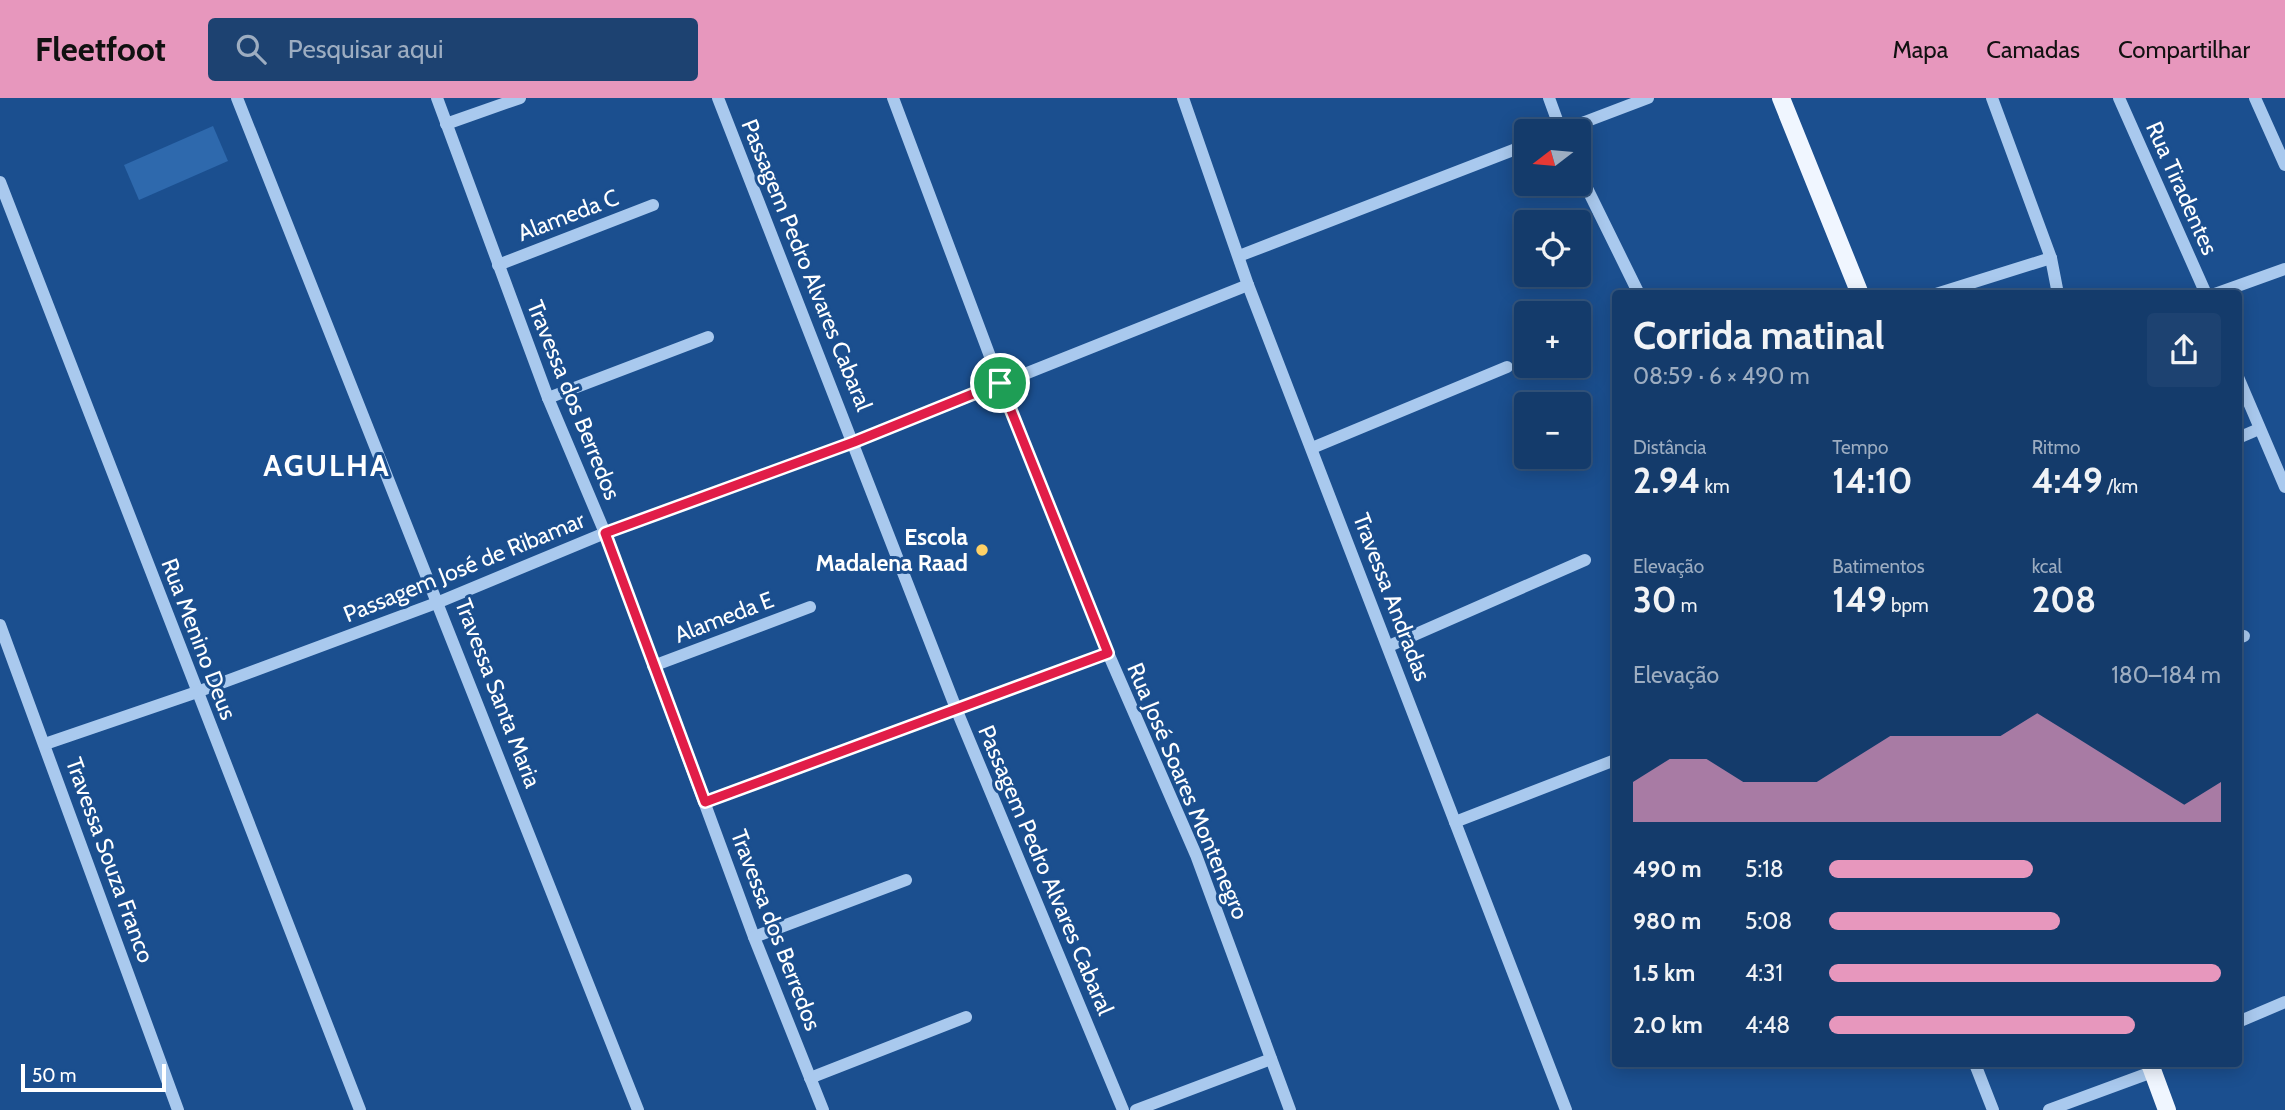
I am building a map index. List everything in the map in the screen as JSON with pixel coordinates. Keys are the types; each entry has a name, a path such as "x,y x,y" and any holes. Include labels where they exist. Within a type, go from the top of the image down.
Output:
{"main road":[{"path":"1781,98 1858,290"},
{"path":"2151,1068 2167,1110"}],"street":[{"name":"Travessa Santa Maria","path":"237,98 439,602 638,1110"},
{"name":"Travessa dos Berredos","path":"437,98 548,398 605,533 754,937 823,1110"},
{"path":"446,124 520,98"},
{"name":"Passagem Pedro Alvares Cabaral","path":"719,98 957,711 1124,1110"},
{"name":"Rua José Soares Montenegro","path":"893,98 1000,383 1108,653 1196,855 1290,1110"},
{"name":"Travessa Andradas","path":"1183,98 1248,285 1566,1110"},
{"path":"1549,98 1557,119"},
{"path":"1591,120 1648,98"},
{"path":"1992,98 2051,258 2057,290"},
{"name":"Rua Tiradentes","path":"2119,98 2204,290"},
{"path":"2255,98 2285,166"},
{"path":"1239,256 1514,150"},
{"name":"Rua Menino Deus","path":"0,182 360,1110"},
{"path":"1591,196 1637,290"},
{"name":"Alameda C","path":"498,265 653,205"},
{"path":"1949,290 2051,258"},
{"path":"2226,290 2285,269"},
{"name":"Passagem José de Ribamar","path":"45,744 197,692 439,602 605,533 854,442 1248,285"},
{"path":"548,398 708,337"},
{"path":"1312,448 1507,367"},
{"path":"2242,387 2285,487"},
{"path":"2242,436 2259,429"},
{"path":"1388,646 1585,560"},
{"name":"Alameda E","path":"653,666 810,607"},
{"name":"Travessa Souza Franco","path":"0,625 178,1110"},
{"path":"705,802 1108,653"},
{"path":"1455,822 1612,761"},
{"path":"754,937 906,880"},
{"path":"2242,1019 2285,1002"},
{"path":"810,1078 966,1017"},
{"path":"1136,1110 1270,1059"},
{"path":"1976,1067 1993,1110"},
{"path":"2049,1110 2151,1068"}],"shaded area":[{"path":"213,126 228,161 139,200 124,165"}],"place":[{"name":"Escola Madalena Raad","path":"982,550"}],"district":[{"name":"AGULHA","path":"327,465"}],"route":[{"path":"1000,383 1108,653 705,802 605,533 854,442 1000,383"}]}
